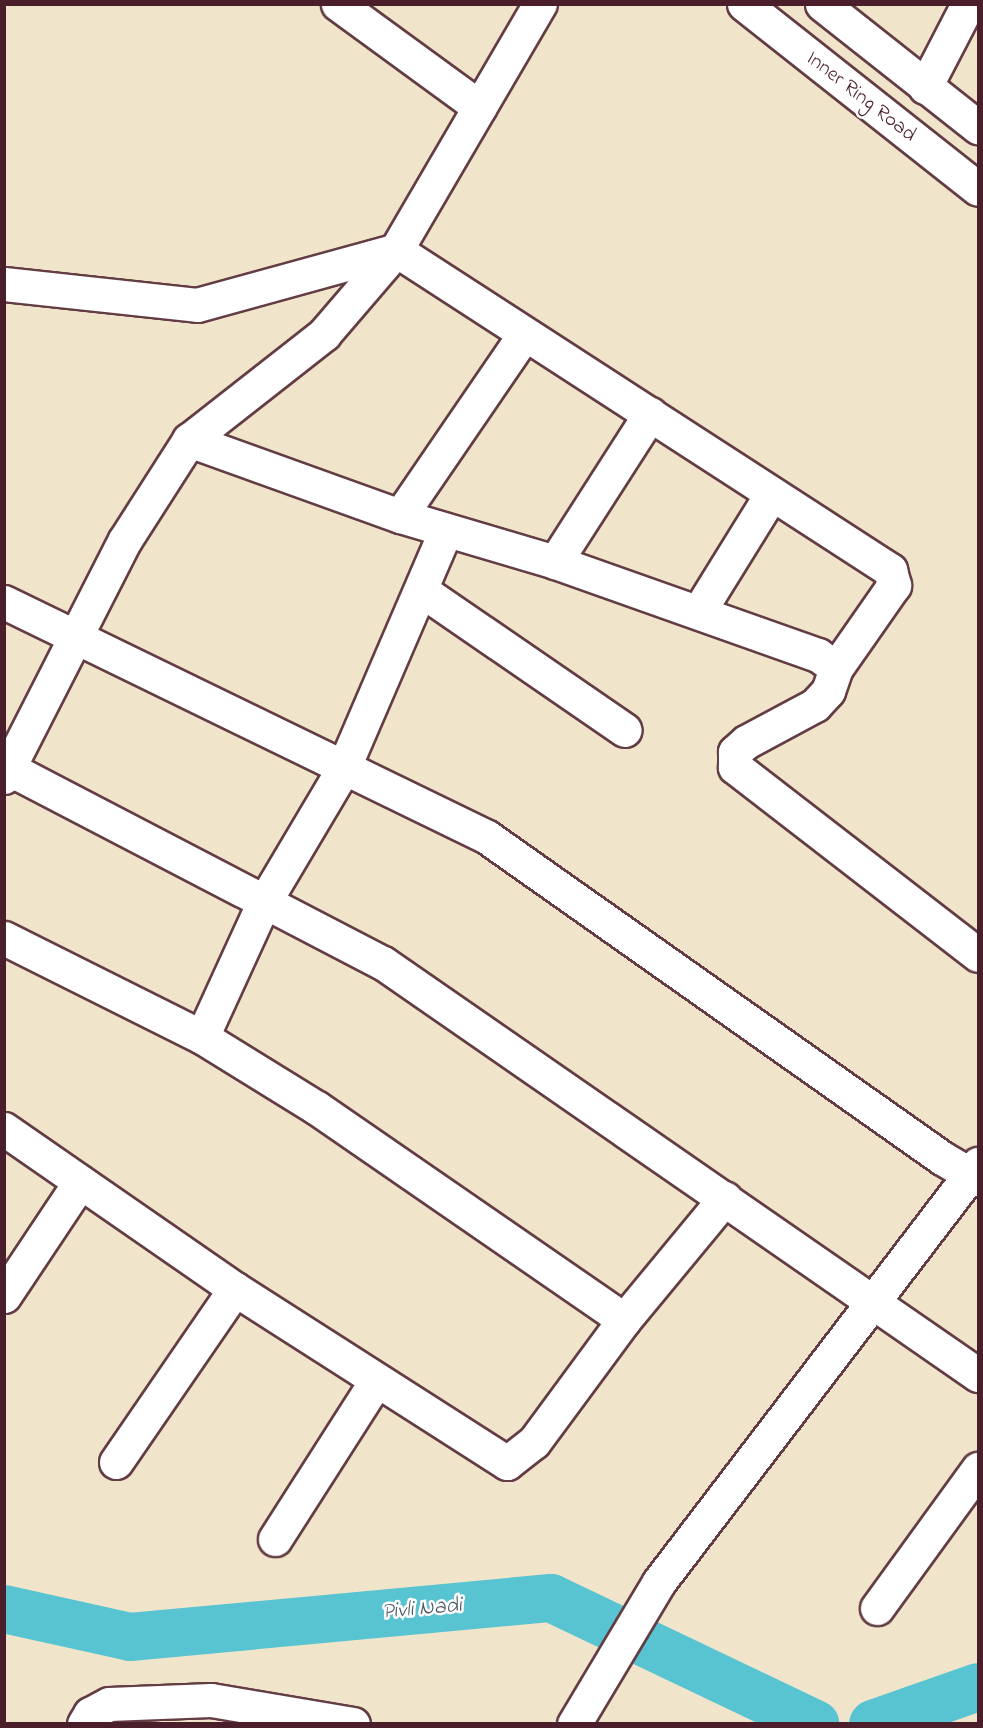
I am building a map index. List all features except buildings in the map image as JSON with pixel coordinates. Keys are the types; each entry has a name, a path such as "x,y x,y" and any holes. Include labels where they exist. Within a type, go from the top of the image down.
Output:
{"main road":[{"path":"338,4 479,107"},
{"path":"540,4 396,250 324,334 189,440 125,540 6,770 263,904 383,963 873,1300 978,1375"},
{"name":"Inner Ring Road","path":"744,4 978,189"},
{"path":"822,4 978,127"},
{"path":"925,87 968,4"},
{"path":"4,284 197,305 396,250 890,570 894,585 837,668 828,691 815,705 746,742 735,752 735,767 978,955"},
{"path":"400,516 524,335"},
{"path":"555,562 650,414"},
{"path":"189,440 400,516 555,562 699,611 818,655 837,668"},
{"path":"699,611 771,495"},
{"path":"202,1037 263,904 343,769 446,530"},
{"path":"421,590 625,730"},
{"path":"4,602 343,769 488,837 942,1158 976,1172 873,1300 658,1582 574,1723"},
{"path":"4,938 202,1037 318,1108 624,1320"},
{"path":"4,1129 235,1289 507,1463 534,1442 624,1320 725,1198"},
{"path":"4,1296 80,1182"},
{"path":"116,1462 235,1289"},
{"path":"275,1539 376,1381"},
{"path":"877,1608 978,1469"},
{"path":"84,1724 90,1714 109,1704 211,1700 353,1724"}],"waterway":[{"name":"Pivli Nadi","path":"4,1609 130,1637 551,1598 815,1724"},
{"name":"Pivli Nadi","path":"873,1724 978,1687"},
{"path":"797,1724 798,1719"}]}
